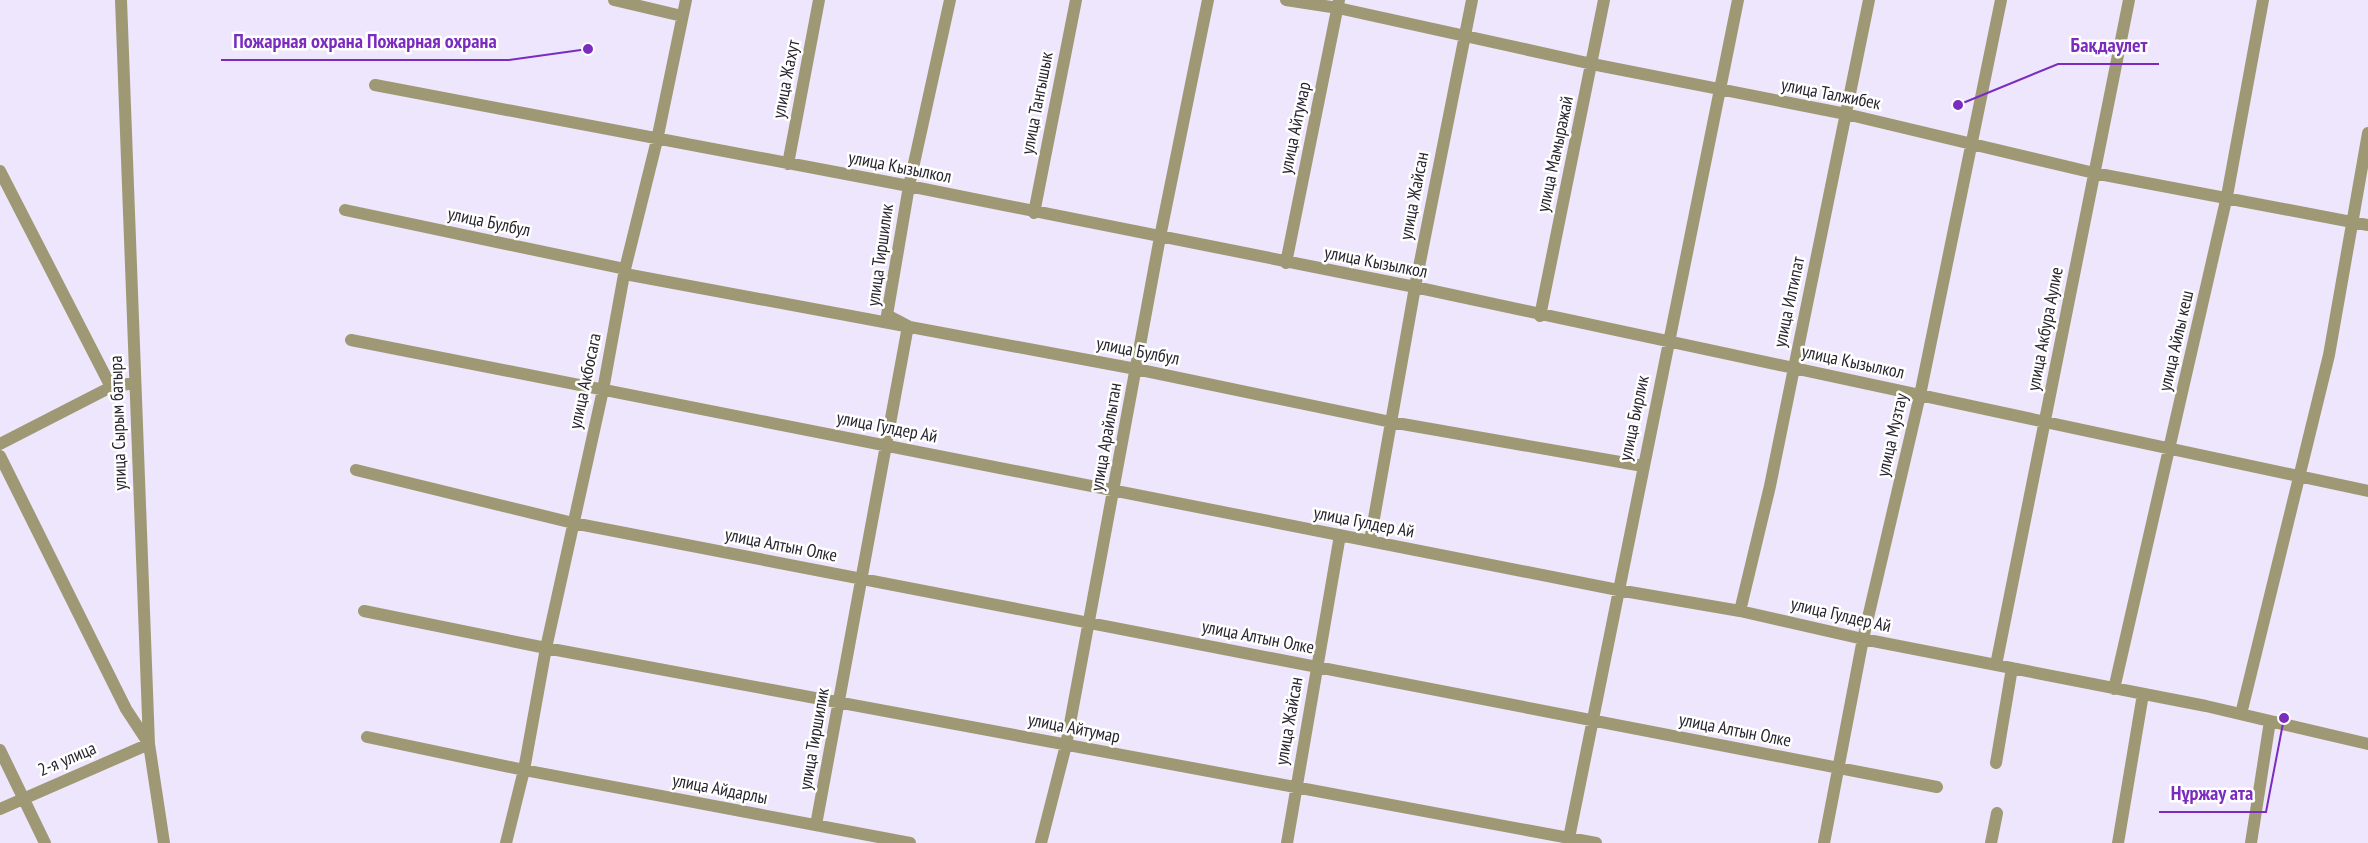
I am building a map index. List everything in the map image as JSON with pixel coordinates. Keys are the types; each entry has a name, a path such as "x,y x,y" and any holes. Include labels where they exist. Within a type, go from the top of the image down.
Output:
{"street":[{"name":"улица Сырым батыра","path":"121,0 134,383 150,744 164,843"},
{"path":"614,0 682,16"},
{"name":"улица Акбосага","path":"506,843 524,770 546,648 603,390 625,271 657,140 686,0"},
{"name":"улица Жахут","path":"788,164 819,0"},
{"name":"улица Тиршилик","path":"816,825 908,326 887,315 909,186 950,0"},
{"name":"улица Тангышык","path":"1034,213 1076,0"},
{"name":"улица Арайлытан","path":"1041,843 1066,745 1160,237 1208,0"},
{"name":"улица Талжибек","path":"1286,0 1339,4 1464,37 1846,114 2094,172 2368,225"},
{"name":"улица Жайсан","path":"1370,541 1415,287 1472,0"},
{"name":"улица Мамыражай","path":"1540,316 1604,0"},
{"name":"улица Бирлик","path":"1568,840 1738,0"},
{"name":"улица Илтипат","path":"1740,610 1770,486 1869,0"},
{"name":"улица Музтау","path":"1824,843 1863,639 1920,395 2001,0"},
{"name":"улица Акбура Аулие","path":"1996,665 2129,0"},
{"name":"улица Айлы кеш","path":"2114,688 2227,196 2264,0"},
{"name":"улица Айтумар","path":"1286,263 1339,4"},
{"name":"улица Кызылкол","path":"375,85 909,186 1034,213 1415,287 1540,316 1669,340 2368,491"},
{"path":"2241,714 2297,477 2329,355 2368,133"},
{"path":"0,171 111,387"},
{"name":"улица Булбул","path":"345,210 625,271 1136,369 1391,422 1643,466"},
{"name":"улица Гулдер Ай","path":"351,340 1618,590 1740,610 1863,639 2241,714 2368,744"},
{"path":"0,444 111,387 134,383"},
{"path":"0,456 126,709 150,744"},
{"name":"улица Алтын Олке","path":"356,470 573,523 1937,787"},
{"name":"улица Жайсан","path":"1287,843 1340,535"},
{"name":"улица Айтумар","path":"364,611 546,648 1296,787 1568,840 1596,843"},
{"path":"1996,763 2012,668"},
{"path":"2118,843 2143,694"},
{"path":"2251,843 2270,721"},
{"name":"улица Айдарлы","path":"368,737 524,770 909,843"},
{"name":"2-я улица","path":"0,809 23,797 150,744"},
{"path":"0,750 45,843"},
{"path":"1991,843 1997,813"}],"place":[{"name":"Пожарная охрана Пожарная охрана","path":"588,49"},
{"name":"Бақдаулет","path":"1958,105"},
{"name":"Нұржау ата","path":"2284,718"}]}
